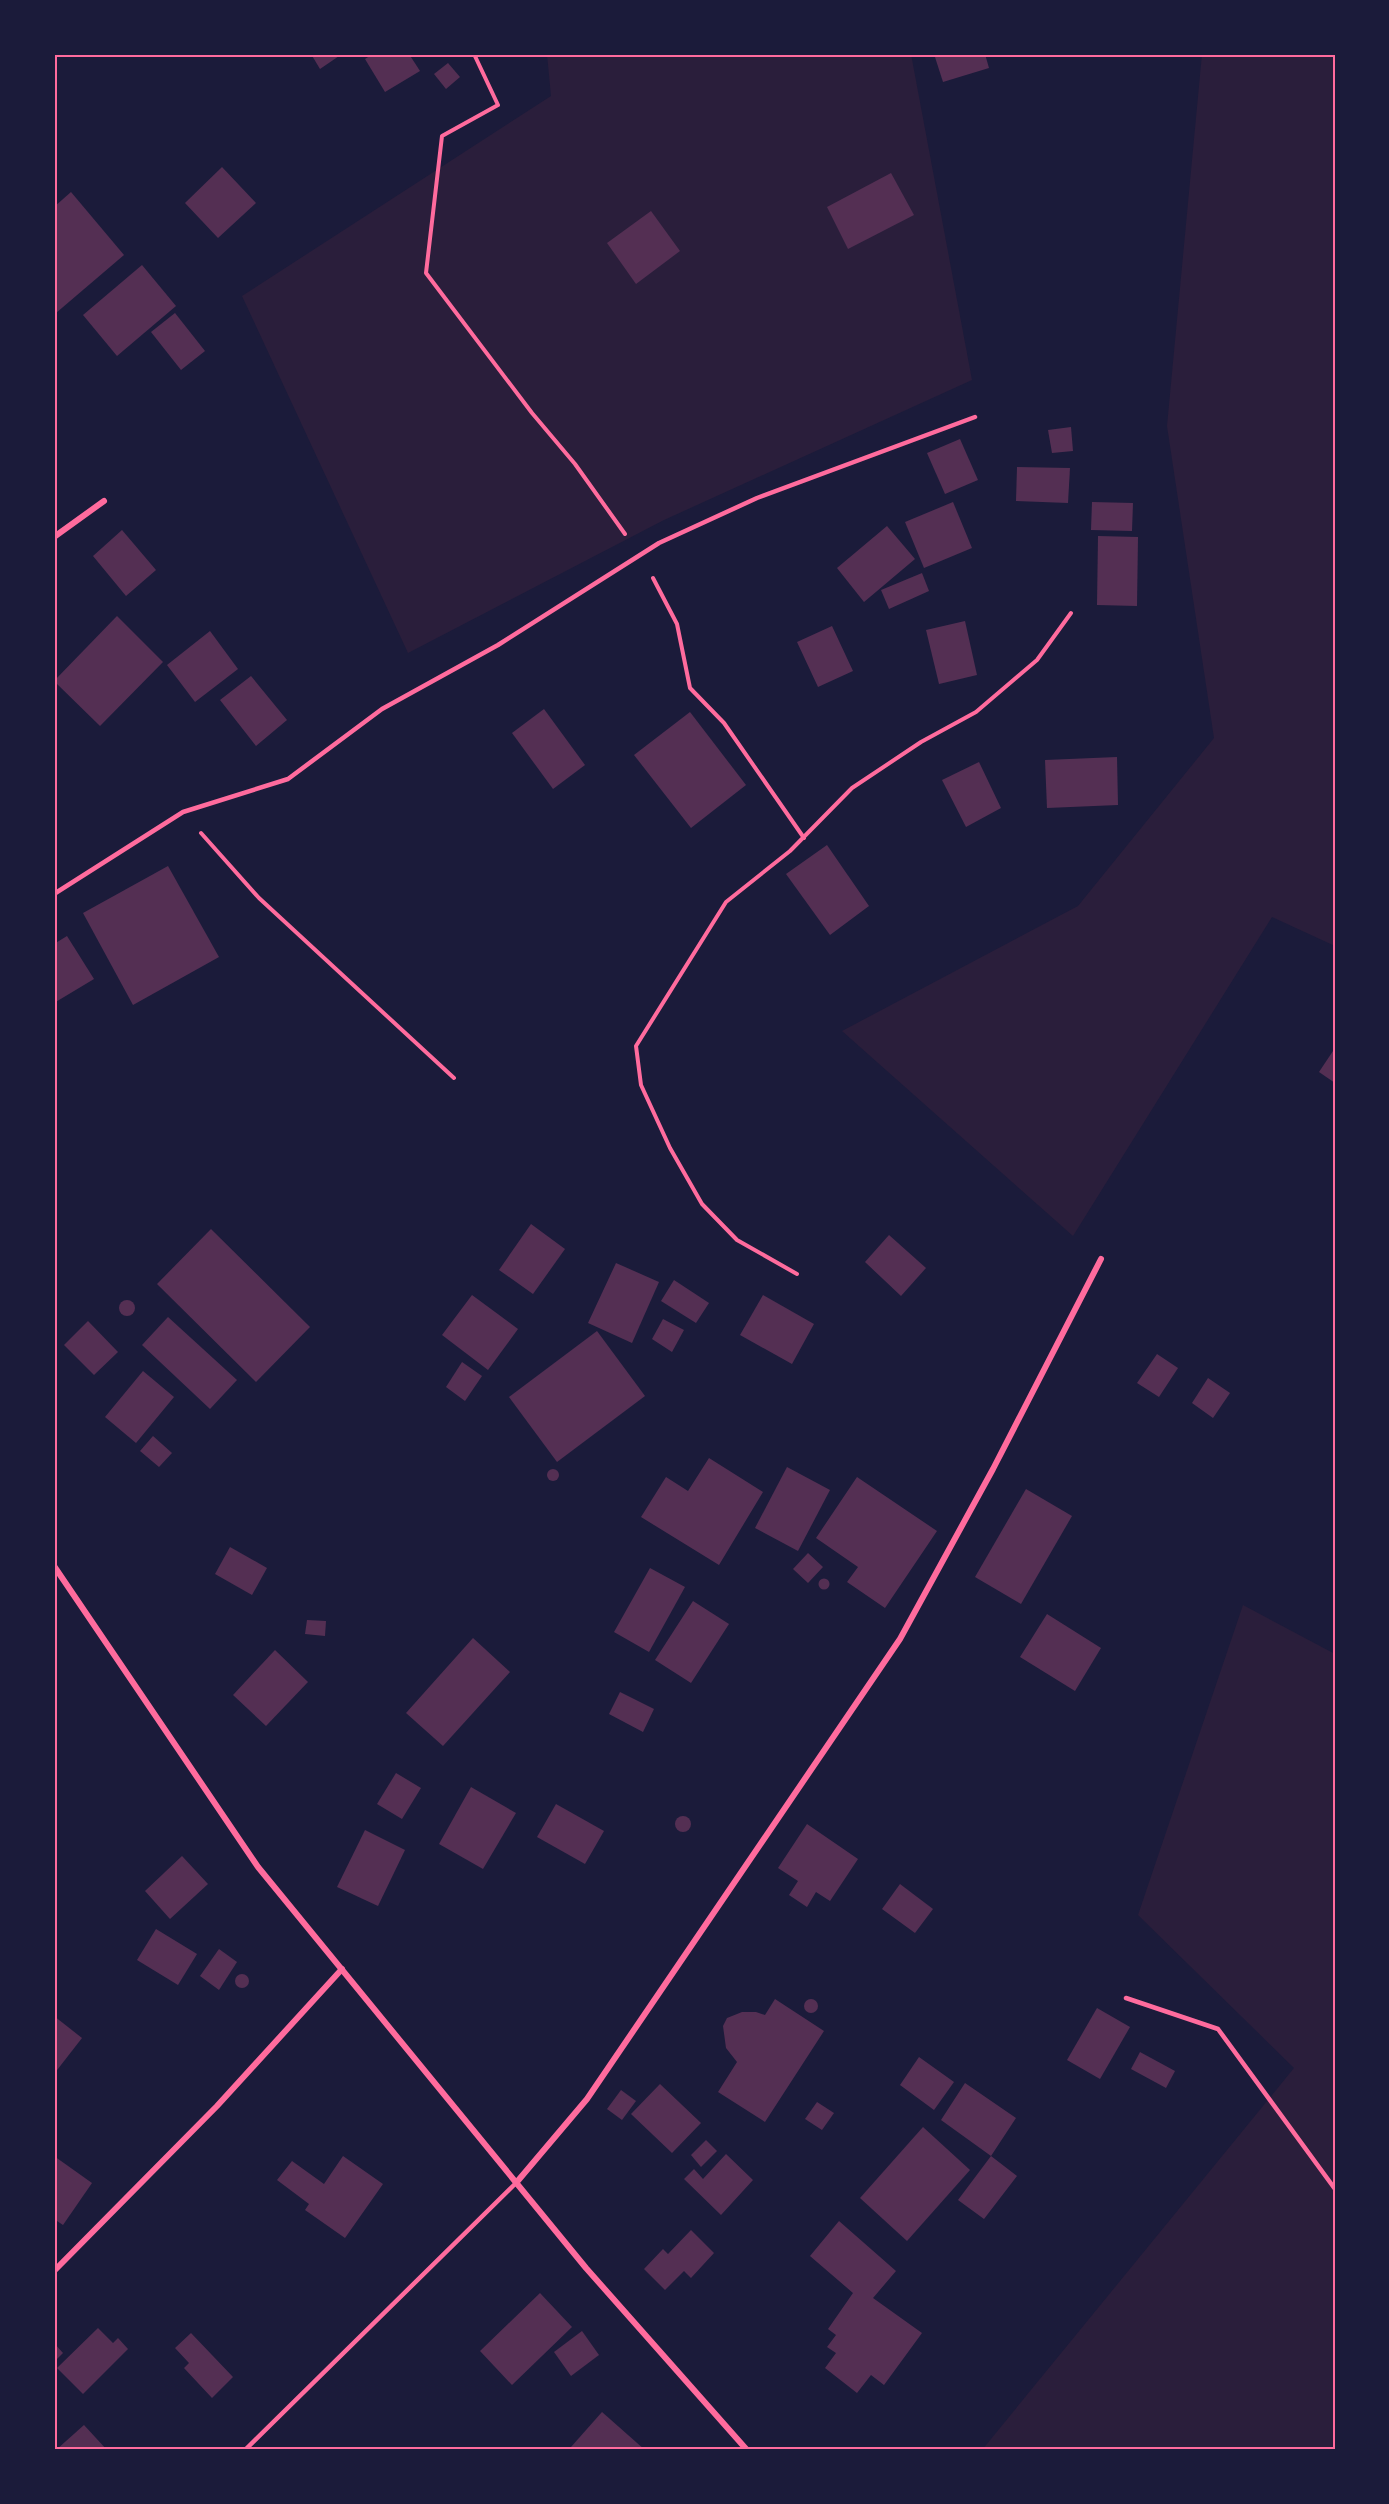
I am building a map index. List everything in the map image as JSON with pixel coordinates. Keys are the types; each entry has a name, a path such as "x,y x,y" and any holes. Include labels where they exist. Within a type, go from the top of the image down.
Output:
{"street":[{"path":"54,537 104,501"},
{"path":"516,2182 587,2099 900,1640 993,1469 1101,1259"},
{"path":"54,1566 258,1867 586,2268 747,2450"},
{"path":"54,2271 217,2106 342,1969"}],"lane":[{"path":"54,894 183,812 288,779 382,710 498,645 659,543 757,498 975,417"},
{"path":"1126,1998 1218,2029 1335,2189"},
{"path":"245,2450 516,2182"}],"path":[{"path":"474,54 498,105 441,136 426,273 532,413 575,464 641,555 677,624 690,688 724,723 804,838"},
{"path":"797,1274 737,1240 702,1204 670,1148 641,1085 636,1046 726,902 790,852 852,788 921,742 976,712 1037,660 1071,613"},
{"path":"183,812 260,898 454,1078"}],"shaded area":[{"path":"547,54 911,54 972,380 664,520 408,653 242,296 551,96"},
{"path":"1202,54 1335,54 1335,946 1272,917 1073,1236 842,1031 1078,906 1214,738 1167,426"},
{"path":"1243,1605 1335,1654 1335,2450 982,2450 1294,2068 1138,1915"}],"building":[{"path":"311,54 342,54 320,69"},
{"path":"373,54 409,54 420,71 385,92 365,59"},
{"path":"934,54 985,54 989,68 943,82"},
{"path":"448,63 460,77 446,89 434,74"},
{"path":"222,167 256,203 218,238 185,203"},
{"path":"891,173 914,215 848,249 827,207"},
{"path":"71,192 124,255 56,313 54,207"},
{"path":"651,211 680,251 636,284 607,243"},
{"path":"142,265 176,306 117,356 83,315"},
{"path":"175,313 205,351 181,370 151,332"},
{"path":"1071,427 1073,451 1052,453 1048,430"},
{"path":"960,439 978,480 945,494 927,453"},
{"path":"1017,467 1070,468 1068,503 1016,501"},
{"path":"953,502 972,548 924,568 905,522"},
{"path":"1092,502 1133,503 1132,531 1091,530"},
{"path":"887,526 915,559 864,602 837,568"},
{"path":"122,530 156,570 126,596 93,556"},
{"path":"1098,536 1138,537 1137,606 1097,605"},
{"path":"922,573 929,591 889,609 881,590"},
{"path":"117,616 163,662 100,726 54,681"},
{"path":"965,621 977,675 939,684 926,630"},
{"path":"832,626 853,671 818,687 797,642"},
{"path":"210,631 238,669 195,702 167,665"},
{"path":"251,676 287,720 256,746 220,700"},
{"path":"544,709 585,765 553,789 512,733"},
{"path":"690,712 746,785 691,828 634,755"},
{"path":"1117,757 1118,805 1047,808 1045,760"},
{"path":"979,762 1001,808 966,827 942,780"},
{"path":"827,845 869,906 830,935 786,874"},
{"path":"168,866 219,957 133,1005 83,913"},
{"path":"67,936 94,979 54,1003 54,944"},
{"path":"1335,1048 1335,1083 1319,1072"},
{"path":"531,1224 565,1249 533,1294 499,1270"},
{"path":"211,1229 310,1327 256,1382 157,1284"},
{"path":"889,1235 926,1268 901,1296 865,1262"},
{"path":"616,1263 659,1282 632,1343 588,1323"},
{"path":"674,1280 709,1303 696,1323 661,1301"},
{"path":"472,1295 518,1329 488,1370 442,1335"},
{"path":"763,1295 814,1324 792,1364 740,1335"},
{"path":"127,1300 133,1302 135,1308 133,1314 127,1316 121,1314 119,1308 121,1302"},
{"path":"168,1317 237,1380 210,1409 142,1345"},
{"path":"663,1319 684,1330 672,1352 652,1339"},
{"path":"88,1321 118,1352 94,1375 64,1345"},
{"path":"597,1331 645,1396 557,1462 509,1397"},
{"path":"1157,1354 1178,1368 1159,1397 1137,1383"},
{"path":"462,1362 482,1376 465,1401 446,1387"},
{"path":"143,1371 174,1397 136,1443 105,1417"},
{"path":"1208,1378 1230,1393 1213,1418 1192,1403"},
{"path":"153,1436 172,1453 159,1467 140,1451"},
{"path":"709,1458 763,1492 719,1565 641,1517 666,1477 688,1491"},
{"path":"787,1467 830,1490 798,1551 755,1528"},
{"path":"555,1469 558,1470 558,1480 551,1481 548,1480 547,1473 548,1470"},
{"path":"857,1477 937,1531 885,1608 847,1582 858,1567 816,1538"},
{"path":"1026,1489 1072,1516 1021,1604 975,1577"},
{"path":"230,1547 267,1568 252,1595 215,1574"},
{"path":"808,1553 823,1567 808,1583 793,1569"},
{"path":"650,1568 685,1587 649,1652 614,1632"},
{"path":"824,1578 830,1584 824,1590 818,1584"},
{"path":"693,1601 729,1624 691,1683 655,1660"},
{"path":"1047,1614 1101,1648 1075,1691 1020,1657"},
{"path":"307,1620 326,1621 325,1636 305,1634"},
{"path":"473,1638 510,1672 443,1746 406,1713"},
{"path":"275,1650 308,1682 266,1726 233,1695"},
{"path":"620,1692 654,1709 643,1732 609,1714"},
{"path":"396,1773 421,1788 402,1819 377,1804"},
{"path":"471,1787 516,1813 483,1869 439,1844"},
{"path":"556,1804 604,1831 585,1864 537,1837"},
{"path":"683,1816 689,1818 691,1824 689,1830 683,1832 677,1830 675,1824 677,1818"},
{"path":"807,1824 858,1859 830,1901 816,1892 807,1907 789,1895 798,1881 778,1868"},
{"path":"365,1830 405,1850 378,1906 337,1887"},
{"path":"182,1856 208,1884 170,1919 145,1891"},
{"path":"900,1884 933,1909 915,1933 882,1909"},
{"path":"156,1929 197,1954 178,1985 137,1960"},
{"path":"219,1949 237,1962 219,1990 200,1976"},
{"path":"242,1974 247,1976 249,1981 247,1986 242,1988 237,1986 235,1981 237,1976"},
{"path":"775,1999 824,2031 765,2122 718,2092 737,2062 726,2048 723,2026 727,2018 742,2012 756,2012 765,2015"},
{"path":"811,1999 816,2001 818,2006 816,2011 811,2013 806,2011 804,2006 806,2001"},
{"path":"1097,2008 1130,2027 1100,2079 1067,2060"},
{"path":"54,2016 82,2038 54,2074"},
{"path":"1140,2052 1175,2071 1166,2088 1131,2069"},
{"path":"919,2057 954,2082 934,2110 900,2085"},
{"path":"965,2083 1016,2118 991,2156 941,2120"},
{"path":"660,2084 701,2123 672,2153 631,2114"},
{"path":"621,2090 636,2101 622,2120 607,2109"},
{"path":"817,2102 834,2113 822,2130 805,2119"},
{"path":"923,2127 970,2170 907,2241 860,2198"},
{"path":"706,2140 717,2151 701,2167 691,2155"},
{"path":"726,2154 753,2180 721,2215 684,2179 694,2169 703,2179"},
{"path":"54,2156 92,2183 63,2225 54,2219"},
{"path":"343,2156 383,2184 345,2238 305,2210 309,2204 277,2180 292,2161 324,2184"},
{"path":"991,2156 1017,2176 984,2219 958,2200"},
{"path":"839,2221 896,2271 873,2298 922,2333 884,2385 871,2375 857,2393 825,2368 836,2353 827,2347 836,2335 828,2329 853,2293 810,2256"},
{"path":"691,2230 714,2253 691,2278 684,2271 665,2290 644,2269 663,2249 668,2254"},
{"path":"540,2293 572,2327 512,2385 480,2351"},
{"path":"98,2328 113,2343 118,2338 128,2349 83,2394 57,2368"},
{"path":"582,2331 599,2355 571,2376 554,2352"},
{"path":"191,2333 233,2377 212,2398 184,2368 189,2363 175,2348"},
{"path":"54,2343 63,2353 54,2362"},
{"path":"602,2412 645,2450 574,2450 571,2447"},
{"path":"84,2425 107,2450 56,2450"}]}
